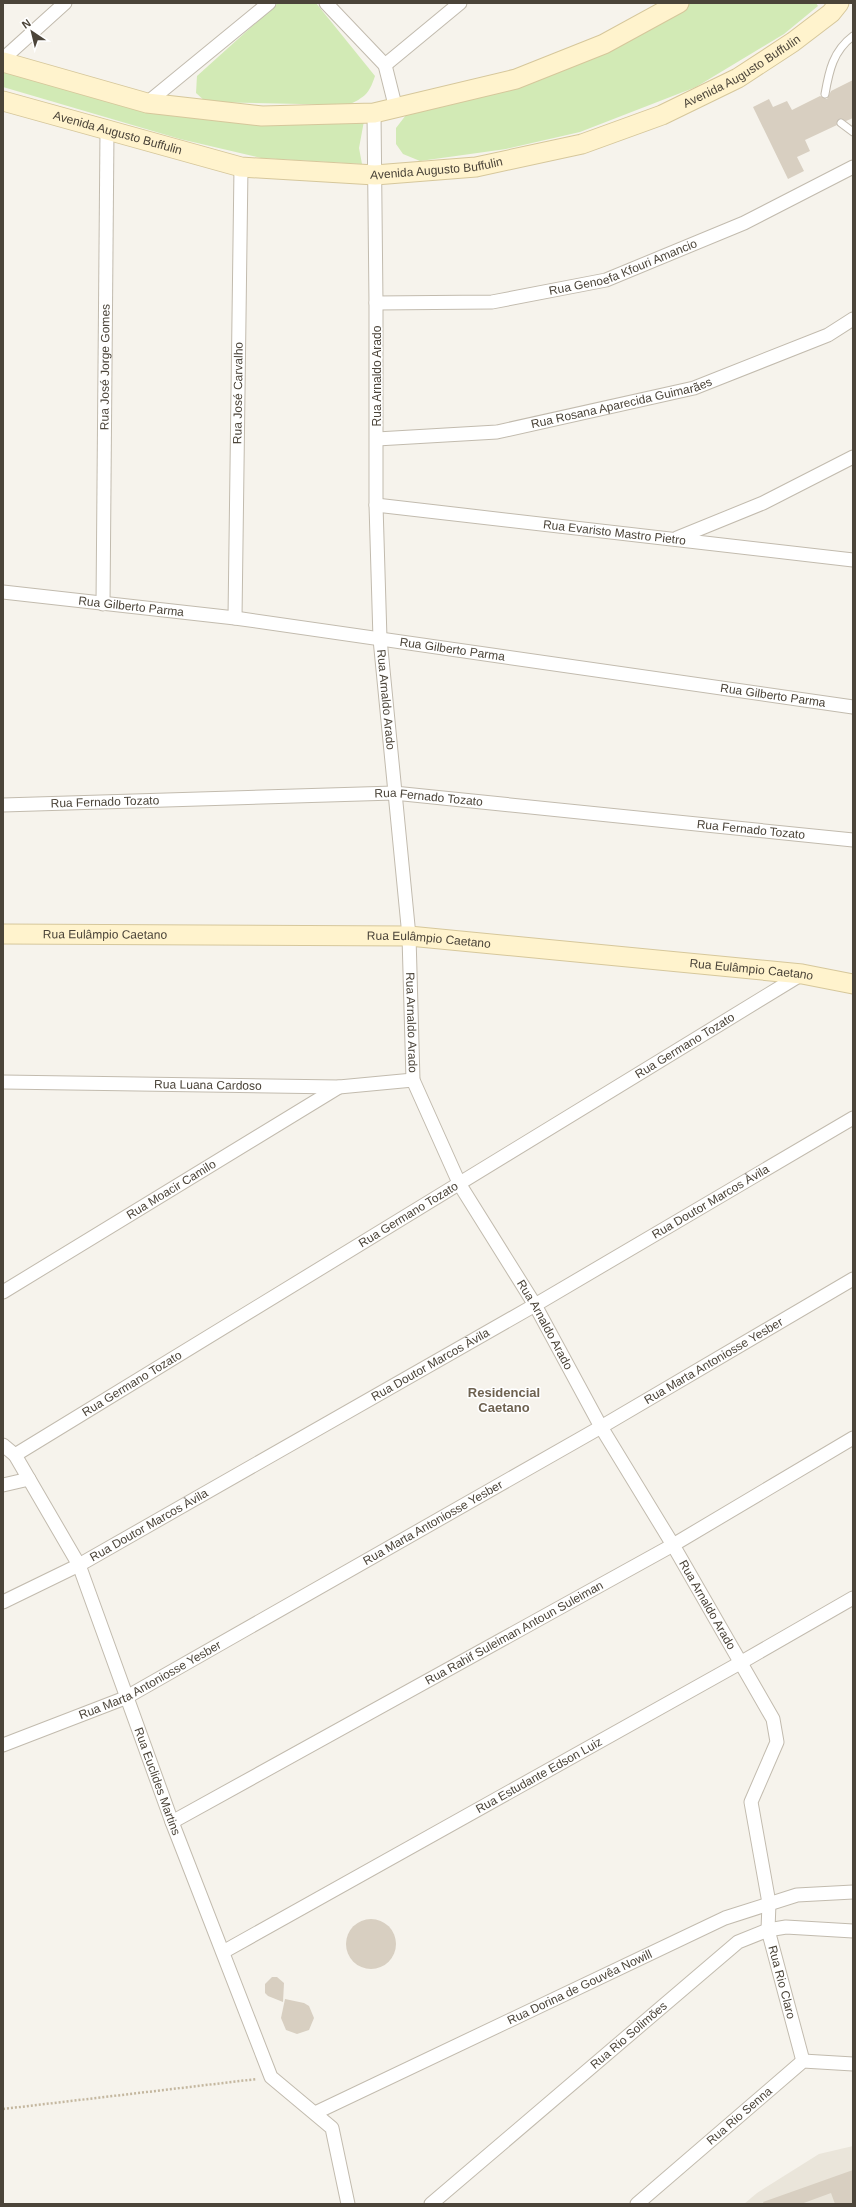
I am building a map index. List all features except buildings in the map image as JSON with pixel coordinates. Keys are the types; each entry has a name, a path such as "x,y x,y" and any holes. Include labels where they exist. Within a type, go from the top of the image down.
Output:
{"street":[{"path":"3,60 65,3"},
{"path":"147,103 269,3"},
{"path":"326,3 385,65 396,109"},
{"path":"385,65 460,3"},
{"path":"3,60 147,103 262,116 374,113 396,109 516,79 604,44 679,3"},
{"name":"Avenida Augusto Buffulin","path":"3,101 241,167 375,175 476,167 582,144 662,115 738,78 793,42 831,13 839,3"},
{"name":"Rua Arnaldo Arado","path":"374,113 377,439 376,505 380,639 409,936 413,1080 460,1185 535,1305 601,1427 673,1544 773,1719 777,1742 751,1802 769,1903"},
{"name":"Rua José Jorge Gomes","path":"103,604 107,131"},
{"name":"Rua José Carvalho","path":"235,618 241,167"},
{"name":"Rua Genoefa Kfouri Amancio","path":"376,303 492,302 606,280 744,224 853,167"},
{"name":"Rua Rosana Aparecida Guimarães","path":"377,439 497,432 694,388 828,335 853,320"},
{"path":"676,539 763,504 853,457"},
{"name":"Rua Evaristo Mastro Pietro","path":"376,505 853,560"},
{"name":"Rua Gilberto Parma","path":"3,592 235,618 853,707"},
{"name":"Rua Fernado Tozato","path":"3,804 394,793 853,840"},
{"name":"Rua Eulâmpio Caetano","path":"3,934 409,936 802,974 853,984"},
{"name":"Rua Germano Tozato","path":"15,1455 460,1185 802,974"},
{"name":"Rua Luana Cardoso","path":"3,1082 339,1087 413,1080"},
{"name":"Rua Moacir Camilo","path":"3,1292 339,1087"},
{"name":"Rua Doutor Marcos Àvila","path":"3,1602 79,1565 535,1305 853,1118"},
{"name":"Rua Marta Antoniosse Yesber","path":"3,1745 125,1698 601,1427 853,1279"},
{"name":"Rua Rahif Suleiman Antoun Suleiman","path":"172,1822 673,1544 853,1438"},
{"name":"Rua Euclides Martins","path":"3,1445 15,1455 79,1565 125,1698 271,2077 332,2128 348,2204"},
{"path":"3,1485 29,1479"},
{"name":"Rua Estudante Edson Luiz","path":"223,1952 740,1663 853,1598"},
{"name":"Rua Dorina de Gouvêa Nowill","path":"315,2113 725,1918 797,1895 853,1892"},
{"name":"Rua Rio Claro","path":"769,1903 768,1930 803,2061"},
{"name":"Rua Rio Solimões","path":"431,2204 738,1942 768,1930 786,1927 853,1931"},
{"path":"803,2061 853,2064"},
{"name":"Rua Rio Senna","path":"637,2204 803,2061"}],"lane":[{"path":"825,94 830,65 842,44 853,36"},
{"path":"841,123 853,132"}],"path":[{"path":"3,2109 271,2077"}],"shaded area":[{"path":"853,2146 853,2204 744,2204 757,2193 819,2154"}],"green space":[{"path":"278,3 316,3 375,76 371,87 366,94 359,100 348,105 206,102 196,93 197,76"},
{"path":"690,3 816,3 818,6 784,34 696,87 580,132 506,149 420,161 403,154 396,144 396,128 406,115 481,97 554,74 644,32"},
{"path":"3,70 173,116 261,123 364,121 359,148 362,164 261,158 180,139 3,87"}],"district":[{"name":"Residencial Caetano","path":"504,1400"}]}
